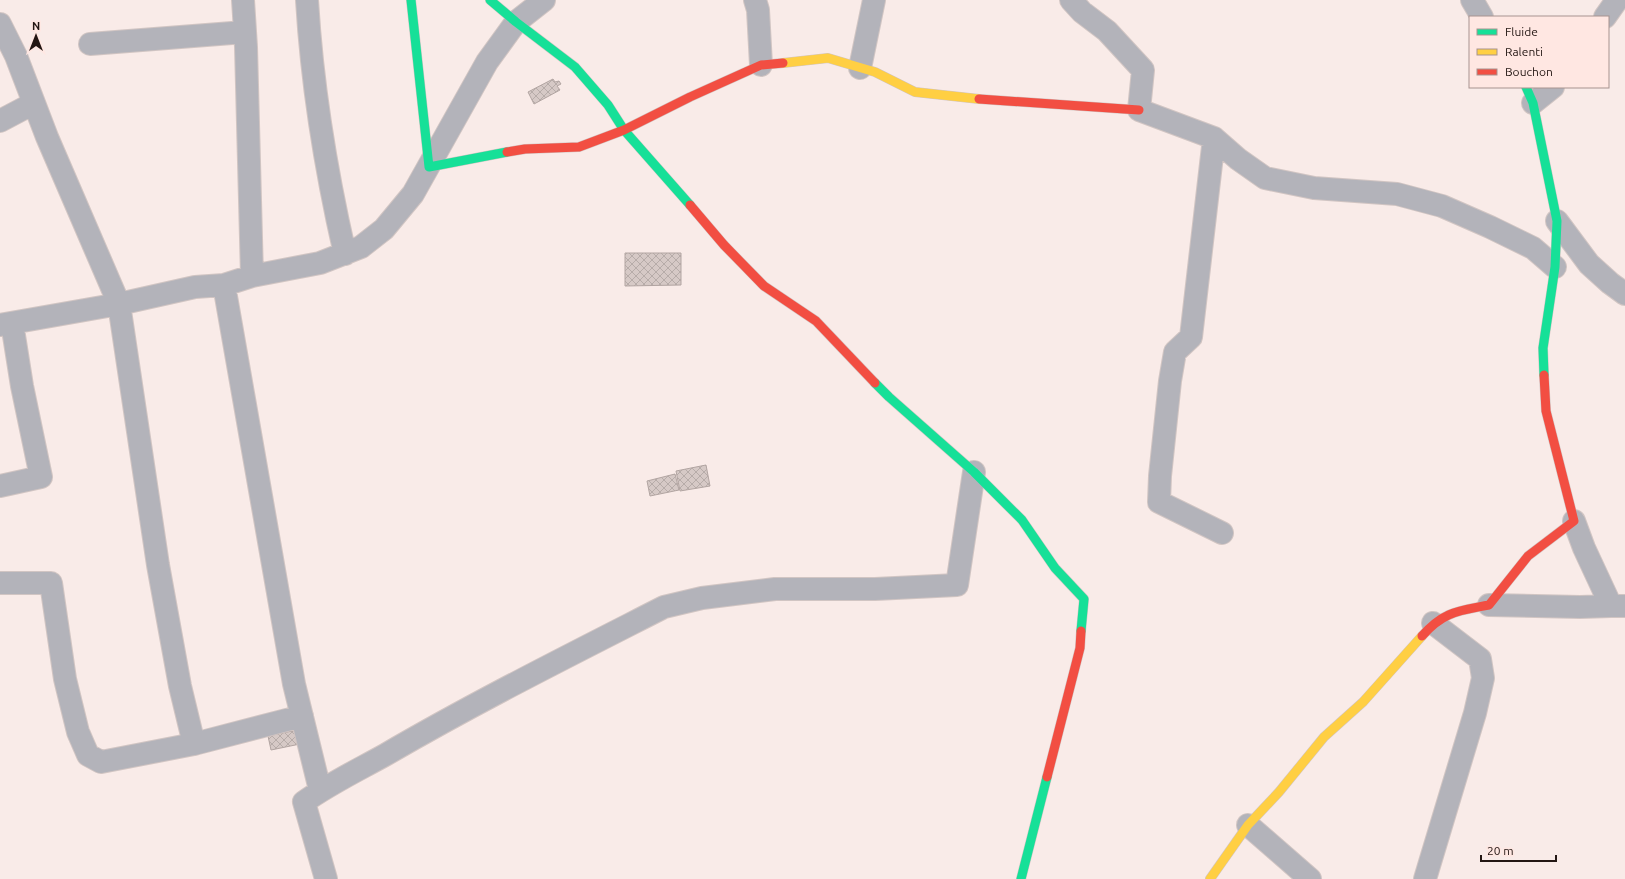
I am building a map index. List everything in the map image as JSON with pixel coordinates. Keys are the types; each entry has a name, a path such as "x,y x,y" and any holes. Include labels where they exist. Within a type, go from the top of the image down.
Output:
{"street":[{"path":"242,0 252,276"},
{"path":"306,0 319,115 332,198 345,254"},
{"path":"411,0 429,167"},
{"path":"490,0 574,67 608,105 624,130 724,245 764,286 816,321 889,396 974,472 1022,520 1055,568 1084,599 1080,648 1021,879"},
{"path":"0,486 41,478 22,386 6,324 119,304 195,287 224,285 252,276 320,263 361,247 384,229 413,194 487,62 516,22 544,0"},
{"path":"755,0 758,10 762,65"},
{"path":"860,68 874,0"},
{"path":"1071,0 1082,12 1107,31 1143,70 1139,110"},
{"path":"1472,0 1481,16"},
{"path":"1606,16 1617,0"},
{"path":"0,24 16,56 34,103 119,304 158,566 180,686 194,744"},
{"path":"90,44 244,32"},
{"path":"429,167 525,149 579,147 624,130 690,97 762,65 828,58 875,72 915,92 1002,102 1139,110 1214,138 1238,159 1265,178 1314,188 1397,194 1442,206 1533,248 1555,267"},
{"path":"1210,879 1248,825 1279,792 1324,737 1363,702 1433,623 1453,612 1490,605 1580,607 1618,606 1584,548 1574,521 1546,411 1543,348 1555,267 1557,221 1530,95 1549,88"},
{"path":"0,121 34,103"},
{"path":"1214,138 1191,337 1175,352 1170,381 1160,476 1159,502 1222,532"},
{"path":"1557,221 1589,264 1625,294"},
{"path":"224,285 294,684 320,790"},
{"path":"326,879 304,802 320,790 338,782 419,735 664,607 702,598 775,589 875,589 957,585 974,472"},
{"path":"1490,605 1528,556 1574,521"},
{"path":"0,583 51,583 65,679 78,732 88,755 101,762 194,744 302,716"},
{"path":"1425,879 1475,713 1483,678 1480,659 1433,623"},
{"path":"1248,825 1310,879"}],"building":[{"path":"553,79 555,82 559,81 561,84 557,86 560,90 534,104 528,92"},
{"path":"625,253 681,253 681,285 625,286"},
{"path":"706,465 710,486 680,491 676,471"},
{"path":"675,474 679,490 650,496 647,481"},
{"path":"297,730 300,744 271,750 268,736"}],"traffic: fast":[{"path":"411,0 429,167 507,152"},
{"path":"490,0 575,67 608,105 624,130 690,205"},
{"path":"1526,88 1533,103 1557,221 1555,267 1543,348 1544,375"},
{"path":"875,383 974,472 1022,520 1055,568 1084,599 1081,631"},
{"path":"1021,879 1047,777"}],"traffic: slow":[{"path":"783,63 828,58 875,72 915,92 979,99"},
{"path":"1210,879 1248,825 1279,792 1324,737 1363,702 1422,636"}],"traffic: jam":[{"path":"507,152 525,149 579,147 624,130 690,97 761,65 783,63"},
{"path":"979,99 1139,110"},
{"path":"690,205 724,245 764,286 816,321 875,383"},
{"path":"1422,636 1438,621 1452,613 1489,605 1528,556 1574,521 1546,411 1544,375"},
{"path":"1047,777 1080,648 1081,631"}]}
